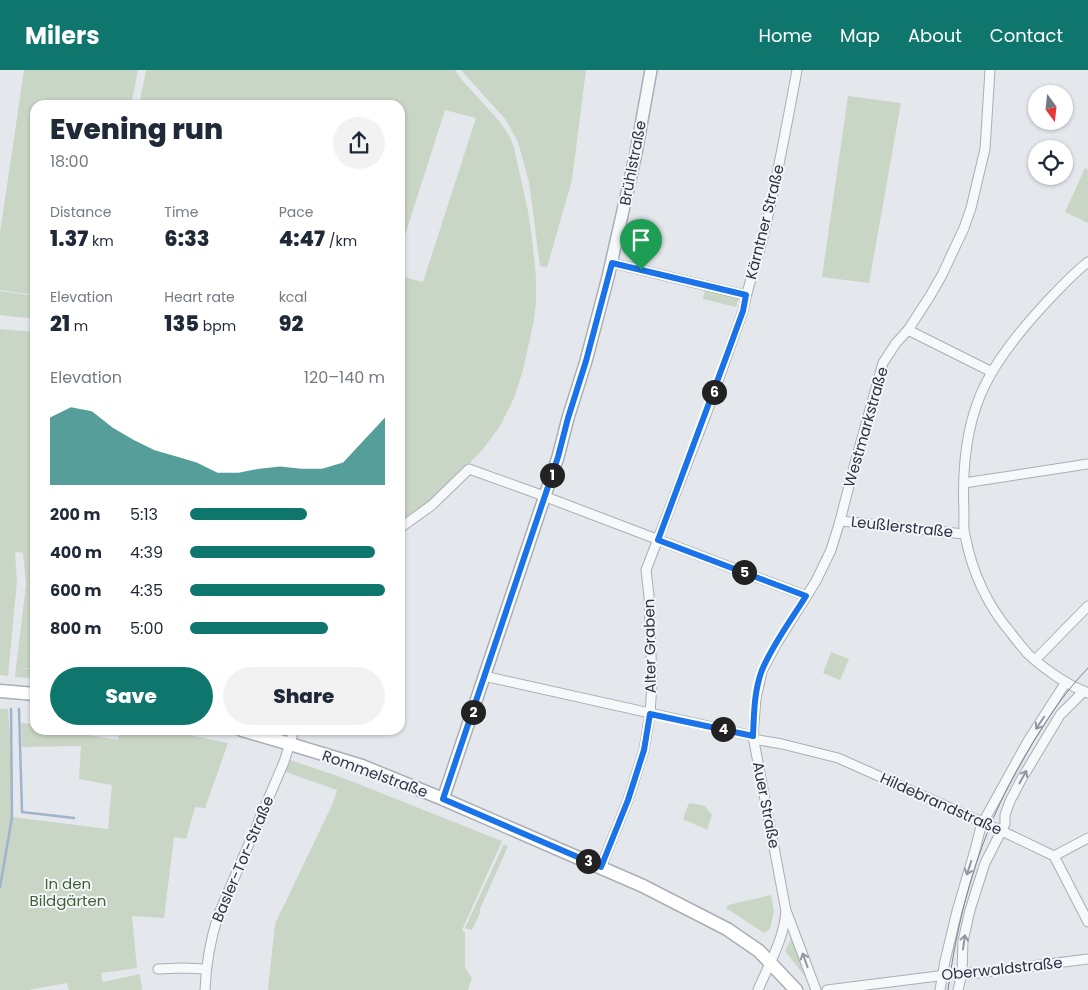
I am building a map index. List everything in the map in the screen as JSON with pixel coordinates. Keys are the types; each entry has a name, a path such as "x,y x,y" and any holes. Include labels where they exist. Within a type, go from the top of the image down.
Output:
{"main road":[{"path":"0,691 30,694"},
{"name":"Rommelstraße","path":"259,735 362,766 601,867 727,929 759,951 771,963"},
{"path":"771,963 796,990"}],"street":[{"name":"Brühlstraße","path":"443,799 558,457 586,361 612,263 636,153 651,70"},
{"name":"Kärntner Straße","path":"658,540 743,311 779,169 797,70"},
{"name":"Westmarkstraße","path":"824,566 840,521 883,363 908,330 942,275 964,228 971,208 985,148 990,70"},
{"path":"958,990 962,973 963,941 970,910 985,863 993,844 1002,831 1010,801 1060,715 1086,692 1066,682 1035,660 995,614 985,596 974,570 964,534 963,494 966,454 971,425 985,384 1019,333 1060,287 1088,262"},
{"path":"612,263 746,295"},
{"path":"908,330 992,372"},
{"path":"964,483 1088,464"},
{"path":"405,524 432,505 468,469 545,496 806,596"},
{"name":"Leußlerstraße","path":"840,521 964,534"},
{"name":"Alter Graben","path":"601,867 628,800 644,750 650,714 652,673 646,570 658,540"},
{"name":"Auer Straße","path":"816,990 786,911 753,738 756,698 762,671 824,566"},
{"path":"1035,660 1088,606"},
{"name":"Hildebrandstraße","path":"484,676 838,758 1054,856"},
{"path":"940,990 961,896 982,823 1028,741 1066,682"},
{"name":"Basler-Tor-Straße","path":"205,990 210,941 218,916 277,778 293,735"},
{"path":"1088,838 1054,856 1088,922"},
{"name":"Auer Straße","path":"758,990 771,963 785,925 786,911"},
{"name":"Oberwaldstraße","path":"827,990 1088,959"},
{"path":"158,969 206,969"}],"green space":[{"path":"24,70 138,70 132,100 30,100 30,294 0,290 0,233"},
{"path":"146,70 455,70 500,122 510,137 528,211 536,277 534,320 523,370 514,398 500,426 484,448 442,492 405,520 405,277 423,282 476,118 445,110 405,235 405,100 140,100"},
{"path":"461,70 586,70 572,180 547,267 540,266 529,182 518,142 506,120"},
{"path":"848,96 901,103 869,283 822,277"},
{"path":"1085,168 1088,170 1088,223 1065,212"},
{"path":"705,289 739,298 736,307 703,299"},
{"path":"0,291 30,295 30,318 0,315"},
{"path":"0,329 30,332 30,668 16,668 26,584 23,553 15,551 17,581 8,676 0,675"},
{"path":"831,652 849,659 840,680 823,673"},
{"path":"16,668 30,669 30,678 15,677"},
{"name":"In den Bildgärten","path":"0,709 8,709 12,817 108,829 112,785 79,779 81,746 22,747 21,723 30,724 30,735 89,735 118,740 119,735 189,735 228,743 205,808 195,807 186,839 174,837 164,918 132,916 137,968 101,973 103,982 140,974 142,990 69,990 67,983 28,990 0,990"},
{"path":"287,759 343,778 502,841 462,930 465,932 465,968 472,978 468,990 268,990 275,924 333,803 337,790 283,771"},
{"path":"689,803 705,806 712,815 707,830 683,819"},
{"path":"504,844 508,846 480,909 480,913 472,930 465,928"},
{"path":"771,895 774,911 770,929 764,933 726,908 728,905"},
{"path":"794,938 807,979 785,951 791,939"}],"waterway":[{"path":"0,887 12,817 11,709"},
{"path":"19,709 22,812 74,818"}],"tram line":[{"path":"948,990 959,925 976,862 987,832 1015,773 1044,724 1088,668"}],"route":[{"path":"612,263 641,270 746,295 743,311 707,412 658,540 806,596 762,671 756,698 753,736 650,714 644,750 628,800 601,867 443,799 558,457 612,263"}]}
